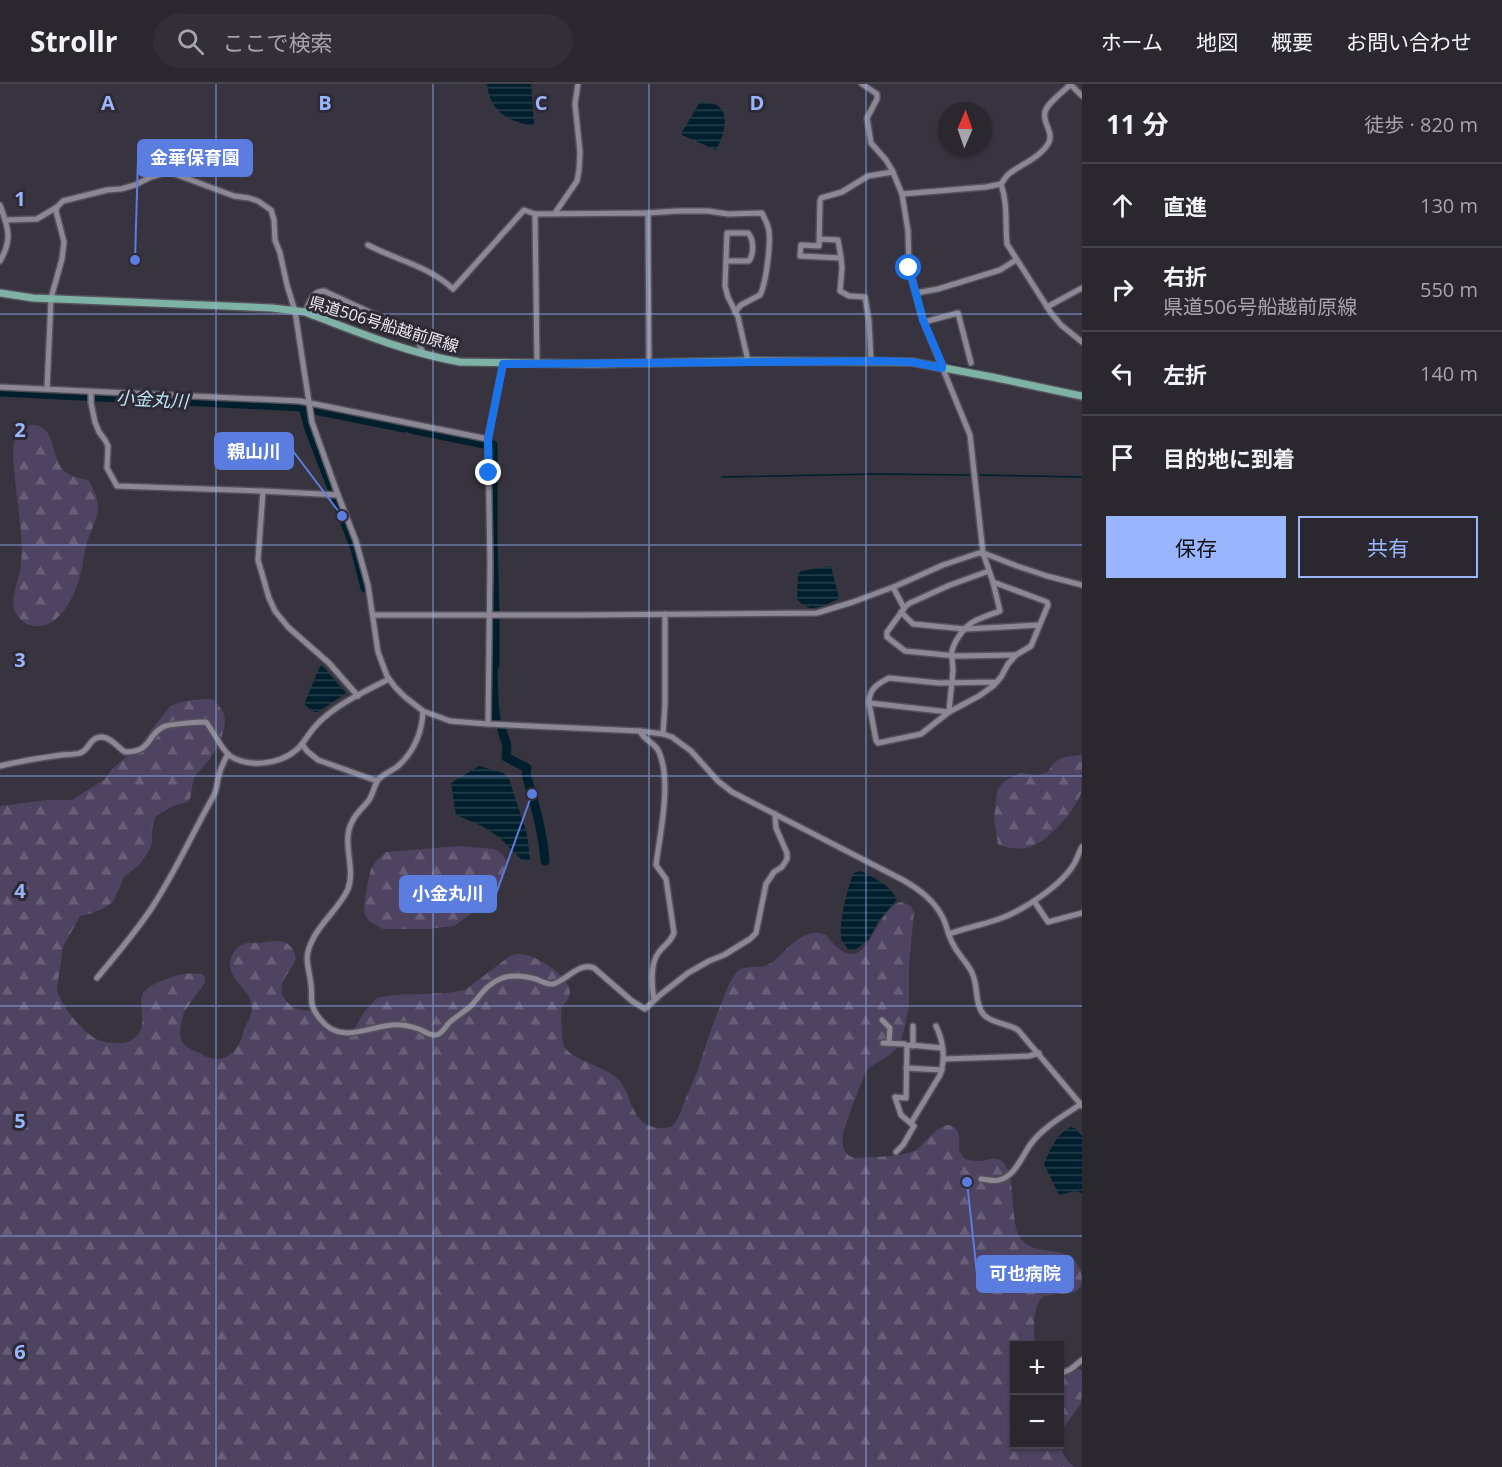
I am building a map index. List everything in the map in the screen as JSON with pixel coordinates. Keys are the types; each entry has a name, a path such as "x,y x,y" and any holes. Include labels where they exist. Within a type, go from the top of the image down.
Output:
{"main road":[{"name":"県道506号船越前原線","path":"0,293 24,297 272,308 305,312 360,333 442,359 460,362 503,364 748,361 912,362 1082,396"}],"street":[{"path":"555,213 577,181 579,170 580,152 575,104 578,84"},
{"path":"862,84 874,87 877,93 877,99 867,118 871,143 886,160 902,194 908,231 909,268 924,322 970,435 983,553 1000,611 975,621 965,628 956,642 951,655 953,664 949,712"},
{"path":"902,194 1001,184 1008,174 1032,159 1049,143 1050,132 1045,117 1047,107 1070,84 1082,96"},
{"path":"6,220 37,219 63,201 107,190 121,189 151,177 172,172 234,196 258,201 271,210 275,240 295,311 312,422 335,495 356,540 363,562 378,652 389,678 405,697 423,711 450,721 640,731 672,737 691,751 718,781 732,792 921,891 937,907 952,944 974,976 981,1011 985,1017 1013,1026 1018,1030 1081,1105 1050,1125 1031,1143 1015,1170 1009,1175 1000,1180 981,1179"},
{"path":"841,258 800,256 801,245 819,246 821,198 842,192 868,176 893,172"},
{"path":"1001,184 1007,210 1007,244 1047,307 1061,325 1082,342"},
{"path":"0,205 9,237 0,261"},
{"path":"47,389 51,298 62,259 64,242 57,207"},
{"path":"368,245 428,271 453,289 524,210 536,214 698,211 728,214 762,213 769,228 765,282 760,295 741,305 735,312"},
{"path":"648,213 649,363"},
{"path":"536,214 537,364"},
{"path":"726,261 749,261 752,257 752,237 748,232 727,232 725,286 738,317 748,361"},
{"path":"819,239 838,240 842,268 840,291 849,296 865,297 871,362"},
{"path":"916,293 938,289 1000,270 1016,260"},
{"path":"1047,307 1082,288"},
{"path":"305,312 314,294 317,291 324,291 406,329 418,341 423,353"},
{"path":"924,322 958,313 971,363"},
{"path":"488,724 490,565 488,439 503,364"},
{"path":"0,387 300,401 488,439"},
{"path":"91,392 91,403 99,432 108,446 107,468 117,486 335,495"},
{"path":"263,491 258,560 275,611 288,627 329,663 358,696"},
{"path":"373,615 817,613 893,587 943,565 983,553 1034,572 1082,585"},
{"path":"989,571 910,603 887,632 887,637 905,651 951,655 1016,656"},
{"path":"993,582 1047,602 1048,605 1030,646 1008,664 997,682 979,696 949,712 921,734 878,743 869,697 874,687 889,678 952,684 997,682"},
{"path":"893,587 903,610 913,624 965,628 1039,625"},
{"path":"663,734 665,614"},
{"path":"0,766 80,753 92,740 100,737 114,742 125,752 133,752 147,745 165,725 199,722 206,722 228,754 252,763 262,764 284,758 295,752 311,730 327,715 389,678"},
{"path":"869,703 949,712"},
{"path":"423,711 417,742 411,753 377,781 370,799 350,824 348,888 344,897 320,927 309,947 307,969 313,1010 334,1032 346,1033 402,1025 436,1035 470,1006 492,983 502,977 517,976 554,984 584,967 594,968 645,1009 688,973 731,951 756,933 766,884 787,859 787,853 776,828 775,814"},
{"path":"640,731 642,737 655,745 664,770 665,798 656,865 666,879 674,933 671,940 658,952 652,974 654,1000"},
{"path":"302,744 318,760 377,781"},
{"path":"97,978 132,936 182,857 201,816 216,791 222,764 228,754"},
{"path":"949,934 1002,918 1034,901 1068,871 1082,847"},
{"path":"1034,901 1048,922 1082,913"},
{"path":"882,1020 890,1028 886,1043 942,1048"},
{"path":"896,1152 914,1126 901,1115 895,1097 906,1098 906,1068 914,1026"},
{"path":"911,1123 942,1070 942,1048 936,1026"},
{"path":"943,1059 1029,1056 1038,1053"},
{"path":"906,1068 942,1070"},
{"path":"1064,1372 1082,1360"}],"green space":[{"path":"30,425 39,426 45,430 57,460 67,473 89,481 98,507 97,517 87,541 80,578 71,599 58,617 40,626 29,625 22,621 13,603 22,552 13,448 18,433"},
{"path":"192,700 214,700 222,711 225,724 213,753 195,777 188,802 173,806 155,817 152,843 140,864 124,877 113,902 93,913 80,916 63,947 57,989 67,1010 84,1030 104,1042 121,1043 132,1040 141,1028 141,1001 149,987 175,976 202,974 205,977 205,983 184,1013 180,1033 182,1041 187,1047 212,1058 227,1056 241,1040 252,1011 249,996 233,976 230,964 236,949 248,943 278,941 291,947 295,960 282,983 284,998 294,1007 311,1011 334,1032 346,1037 377,998 465,990 510,956 525,955 550,966 568,985 570,994 561,1011 565,1048 575,1056 616,1077 622,1083 633,1108 643,1122 650,1126 667,1128 673,1125 680,1114 716,1016 730,983 739,970 765,966 798,939 818,933 826,935 840,950 852,954 861,950 869,941 892,907 902,902 911,906 914,913 909,966 909,1006 903,1035 898,1047 891,1054 870,1067 865,1073 843,1133 845,1152 855,1158 904,1154 916,1150 940,1128 951,1125 958,1131 960,1152 965,1159 979,1161 997,1159 1004,1163 1011,1182 1015,1220 1021,1239 1034,1248 1065,1254 1077,1264 1082,1279 1076,1291 1050,1295 1040,1300 1035,1317 1035,1341 1010,1341 1010,1449 1062,1449 1066,1459 1075,1467 0,1467 0,806 47,800 72,800 105,779 112,769 140,745 170,706"},
{"path":"1082,755 1081,793 1059,826 1042,840 1026,848 998,845 994,818 997,790 1005,781 1020,773 1037,775 1047,773 1057,760"},
{"path":"460,846 494,849 502,854 507,862 499,887 478,909 454,926 428,929 383,929 370,922 365,915 364,908 367,886 371,869 386,852"},
{"path":"1064,1368 1082,1370 1081,1403 1064,1430"}],"water":[{"path":"487,84 531,84 534,123 531,126 522,124 501,113 492,101"},
{"path":"701,102 719,106 725,118 723,134 716,150 682,135"},
{"path":"831,566 839,598 821,607 806,607 797,599 798,574 801,571"},
{"path":"321,664 346,693 318,712 314,712 305,705 305,702"},
{"path":"479,766 503,773 509,779 527,834 530,859 527,861 522,860 499,837 482,826 456,815 451,783"},
{"path":"860,871 886,886 897,899 878,922 869,939 854,951 848,949 842,941 841,927 854,873"},
{"path":"1071,1127 1082,1136 1082,1193 1075,1191 1060,1195 1044,1164 1057,1138"}],"waterway":[{"path":"951,364 1082,392"},
{"name":"小金丸川","path":"0,392 303,407 309,429 355,549 365,588"},
{"name":"小金丸川","path":"315,410 404,428"},
{"name":"小金丸川","path":"411,429 484,444"},
{"name":"小金丸川","path":"493,445 495,610"},
{"path":"722,477 970,475"},
{"path":"980,475 1082,477"},
{"name":"小金丸川","path":"495,621 495,665 493,669 496,719"},
{"name":"小金丸川","path":"502,730 507,746 506,757 527,768 526,774 540,828 545,861"}],"place":[{"name":"金華保育園","path":"135,260"},
{"name":"親山川","path":"342,516"},
{"name":"小金丸川","path":"532,794"},
{"name":"可也病院","path":"967,1182"}],"route":[{"path":"489,473 488,439 503,364 882,361 912,362 942,368 923,320 909,268"}]}
